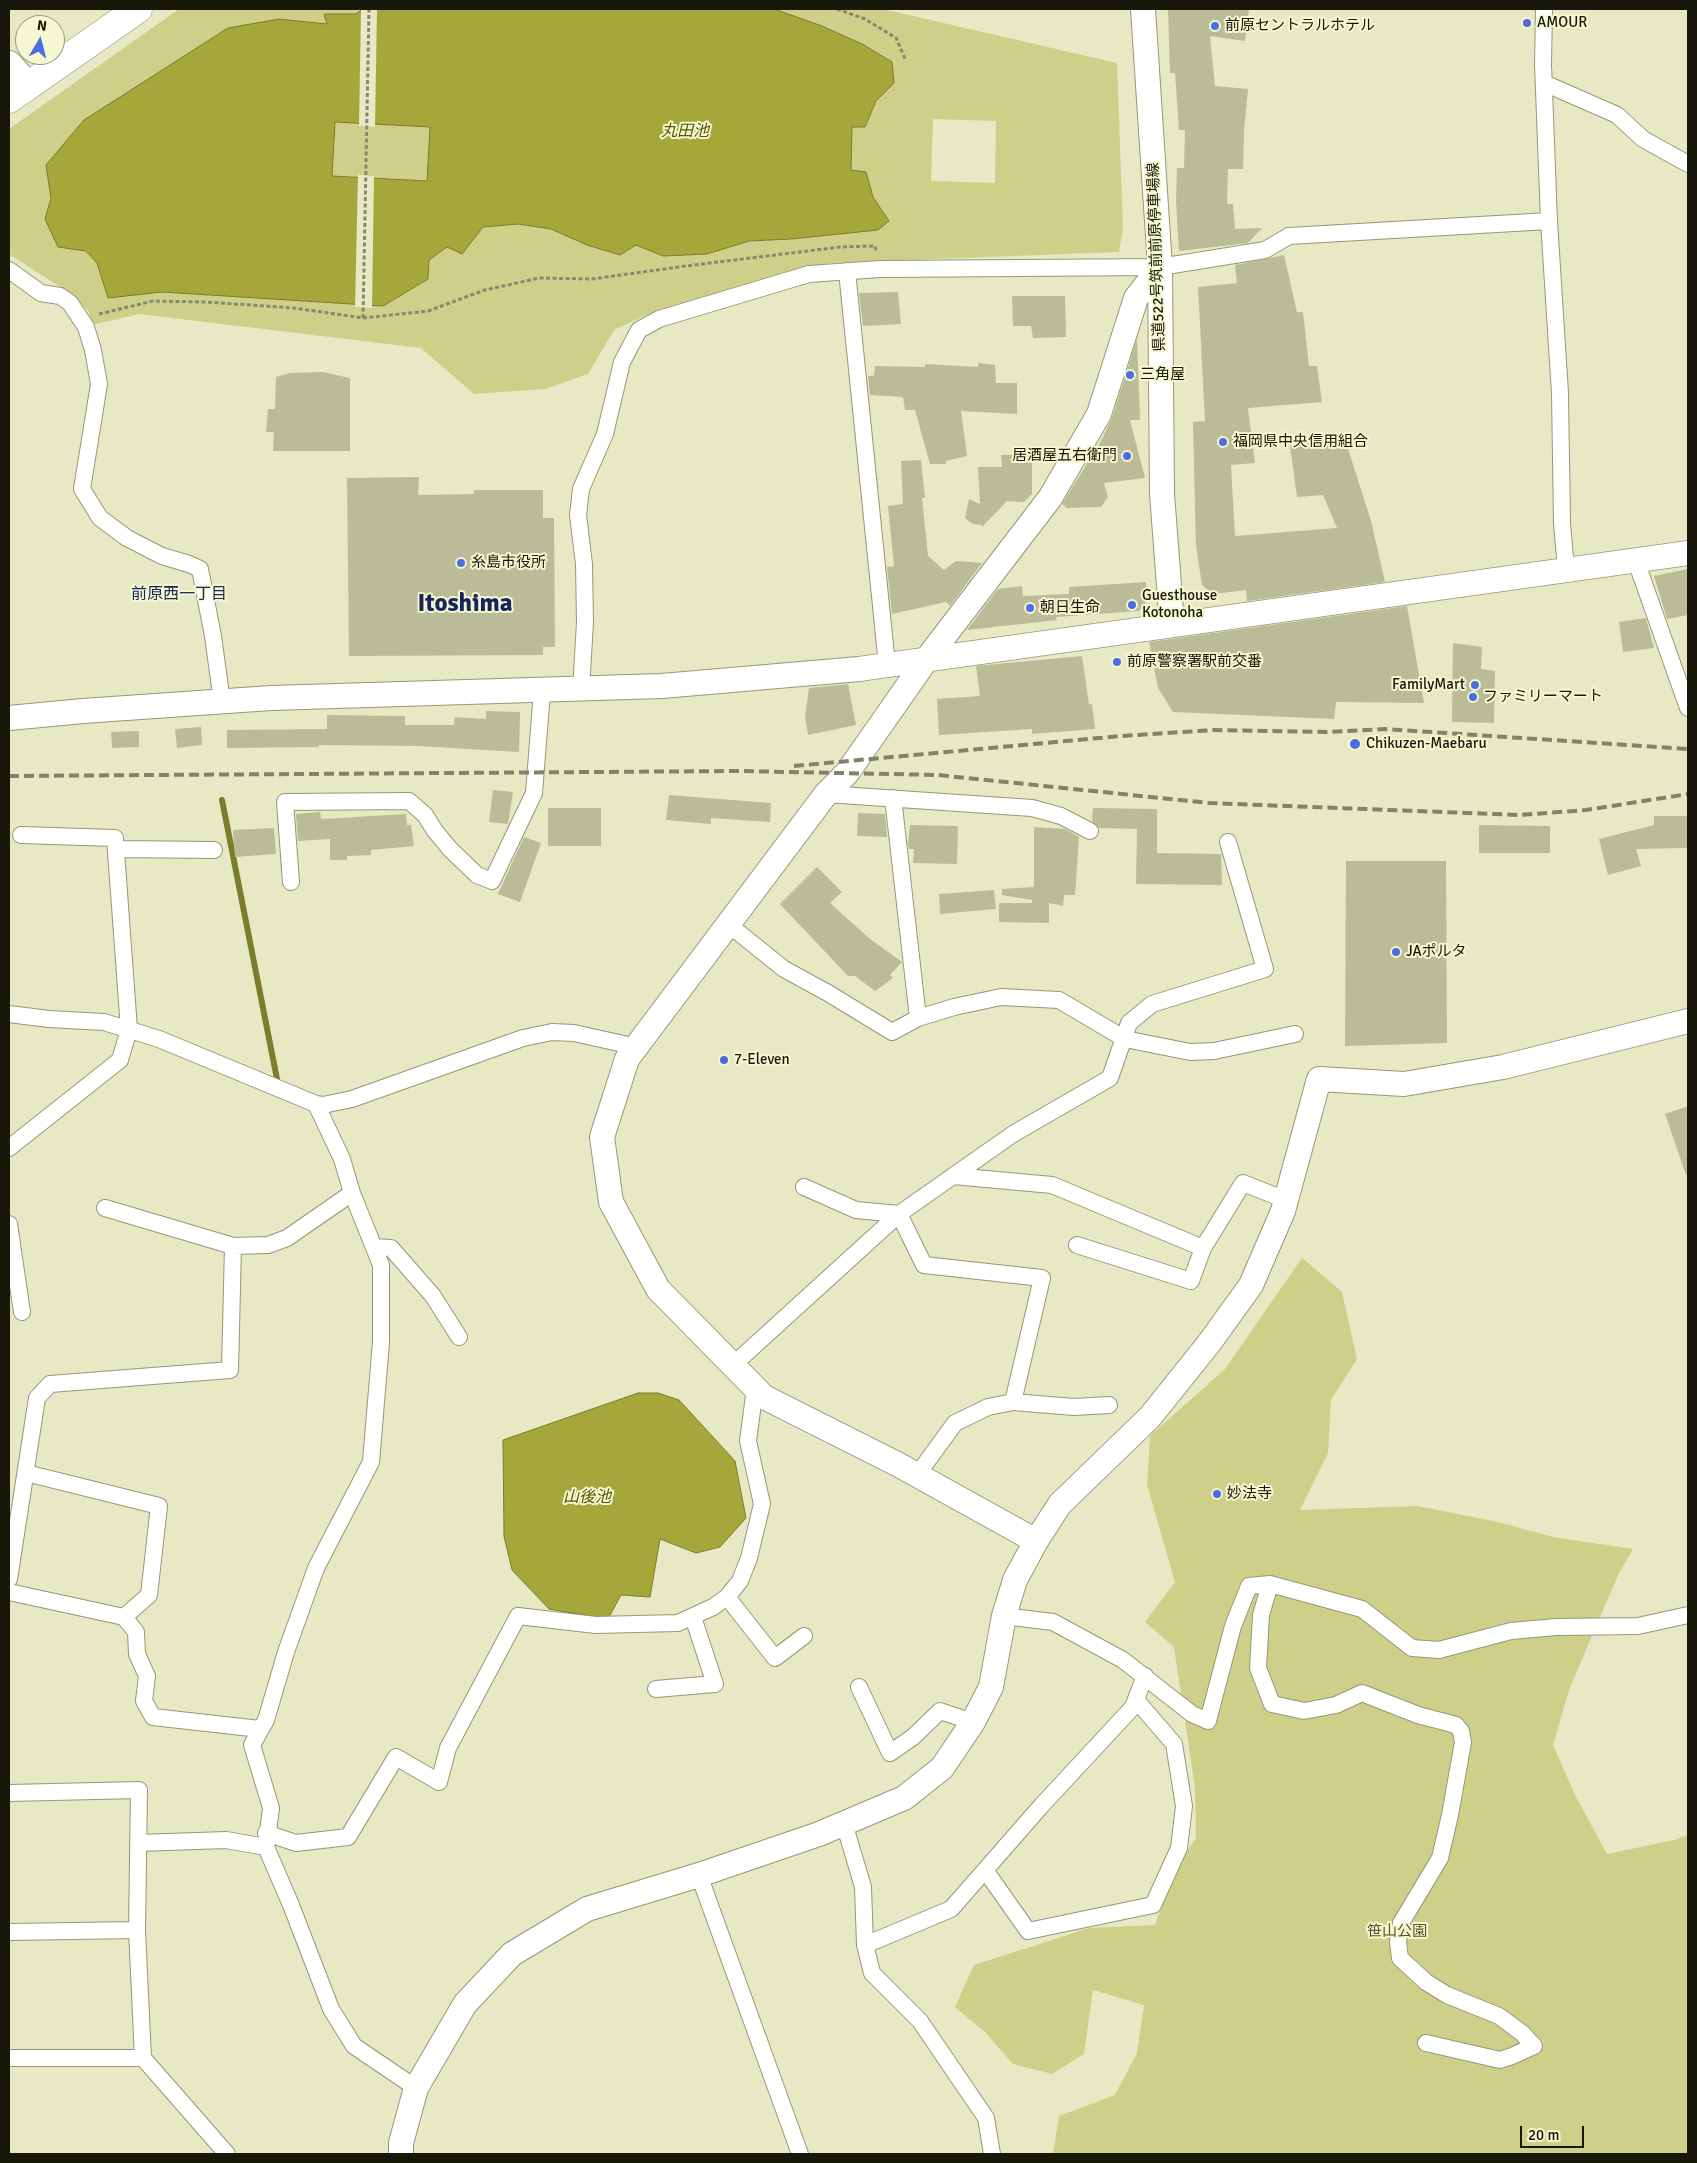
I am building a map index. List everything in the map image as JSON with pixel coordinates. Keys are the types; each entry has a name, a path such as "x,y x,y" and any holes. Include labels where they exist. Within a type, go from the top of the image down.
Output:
{"highway":[{"path":"18,92 138,9"}],"main road":[{"path":"9,64 18,92"}],"street":[{"name":"県道522号筑前前原停車場線","path":"1143,9 1160,267 1162,494 1172,624"},
{"path":"1544,9 1544,82 1549,221 1560,393 1562,523 1566,570"},
{"path":"1544,82 1617,115 1643,139 1688,164"},
{"path":"581,690 585,622 584,564 578,515 581,489 606,434 622,362 639,330 659,320 809,274 880,269 1160,267 1264,250 1289,236 1549,221"},
{"path":"1036,1541 917,1475 764,1397 658,1289 611,1202 602,1137 628,1058 826,794 847,773 926,660 1050,498 1099,414 1136,298 1160,267"},
{"path":"9,270 41,292 60,296 70,303 82,318 94,350 100,384 82,489 100,518 127,538 162,556 200,569 213,636 222,702"},
{"path":"847,271 887,665"},
{"path":"9,718 271,698 581,690 662,686 859,670 1172,624 1688,553"},
{"path":"1636,561 1688,708"},
{"path":"290,882 285,802 409,801 425,815 450,849 478,875 492,882 534,793 542,691"},
{"path":"826,794 1032,808 1061,816 1090,831"},
{"path":"893,798 918,1018"},
{"path":"9,1148 120,1060 129,1029 115,838 20,835"},
{"path":"733,1365 899,1214 1013,1134 1110,1078 1129,1024 1152,1004 1265,969 1228,842"},
{"path":"116,849 214,850"},
{"path":"728,924 784,969 892,1032 918,1018 954,1007 1001,997 1058,1000 1125,1039 1190,1052 1214,1051 1295,1034"},
{"path":"9,1014 49,1019 104,1022 129,1029 159,1039 316,1104 324,1105 352,1099 523,1038 552,1032 574,1032 636,1047"},
{"path":"401,2154 401,2143 416,2088 465,2004 512,1954 587,1909 699,1875 819,1834 904,1798 942,1768 974,1722 991,1687 1004,1616 1015,1580 1036,1541 1060,1504 1150,1417 1210,1342 1251,1285 1283,1211 1319,1079 1404,1084 1503,1067 1688,1021"},
{"path":"316,1104 342,1159 352,1194 381,1265 381,1342 371,1462 316,1568 286,1652 266,1720 252,1745 270,1808 266,1840 332,2009 354,2046 416,2088"},
{"path":"953,1176 1052,1185 1203,1248"},
{"path":"1077,1245 1191,1281 1203,1248 1243,1183 1286,1200"},
{"path":"804,1187 856,1210 899,1214"},
{"path":"105,1208 233,1246 268,1245 287,1238 352,1194"},
{"path":"899,1214 924,1265 1042,1278 1013,1402"},
{"path":"9,1224 22,1312"},
{"path":"9,1579 37,1398 50,1384 230,1370 233,1246"},
{"path":"374,1247 390,1248 433,1296 459,1337"},
{"path":"138,1843 266,1840 296,1843 348,1837 396,1757 439,1782 448,1748 518,1616 596,1625 678,1623 713,1607 727,1597 740,1581 743,1574 749,1558 762,1504 748,1441 755,1388"},
{"path":"917,1475 955,1423 988,1407 1013,1402 1074,1407 1109,1405"},
{"path":"26,1473 159,1506 149,1595 124,1617"},
{"path":"1004,1616 1053,1622 1123,1660 1192,1714 1208,1720 1227,1644 1249,1586 1270,1584 1362,1609 1412,1648 1439,1650 1511,1631 1556,1627 1638,1626 1688,1615"},
{"path":"1270,1584 1261,1615 1258,1668 1272,1704 1304,1711 1336,1705 1362,1693 1418,1715 1456,1725 1461,1731 1464,1742 1440,1858 1402,1923 1398,1942 1400,1958 1426,1982 1447,1995 1499,2016 1522,2033 1534,2046 1500,2060 1426,2043"},
{"path":"9,1592 124,1617 136,1632 137,1654 147,1676 144,1701 153,1716 260,1729"},
{"path":"727,1597 775,1658 804,1636"},
{"path":"656,1690 715,1684 693,1617"},
{"path":"865,1945 951,1909 1134,1707 1145,1676"},
{"path":"859,1687 890,1753 912,1737 940,1711 974,1722"},
{"path":"985,1870 1028,1931 1153,1905 1179,1848 1184,1806 1174,1744 1137,1701"},
{"path":"9,1793 139,1790 137,1930 143,2058 227,2154"},
{"path":"844,1823 863,1887 865,1945 872,1973 920,2021 986,2118 992,2154"},
{"path":"699,1875 800,2154"},
{"path":"9,1932 137,1930"},
{"path":"9,2058 143,2058"}],"path":[{"path":"363,318 369,9"},
{"path":"838,9 865,19 896,38 906,61"},
{"path":"82,318 153,301 206,302 294,308 363,318 428,311 485,290 539,278 592,280 840,247 875,246 880,269"}],"green space":[{"name":"丸田池","path":"179,9 883,9 1117,63 1123,228 1119,252 828,263 648,314 614,330 588,374 545,389 474,394 421,348 139,314 92,325 89,312 68,292 9,254 9,129","holes":["933,119 996,121 995,183 931,181"]},
{"name":"笹山公園","path":"1302,1258 1342,1292 1357,1359 1331,1400 1328,1453 1300,1510 1418,1506 1498,1522 1553,1537 1633,1549 1618,1575 1569,1690 1553,1745 1574,1793 1607,1854 1674,1840 1688,1835 1688,2154 1053,2154 1059,2116 1115,2095 1137,2053 1144,2005 1093,1990 1084,2054 1052,2074 1013,2064 985,2032 955,2007 974,1965 1089,1928 1155,1925 1176,1867 1196,1838 1195,1788 1174,1647 1145,1622 1175,1582 1147,1485 1150,1436 1225,1369"}],"water":[{"name":"丸田池","path":"363,9 774,9 822,26 864,45 892,62 894,83 876,101 865,127 852,127 851,170 866,172 873,197 889,221 878,230 791,239 749,241 707,254 663,256 636,245 620,255 587,245 551,229 518,224 483,227 462,254 447,247 429,260 428,279 383,306 162,292 108,298 97,263 86,251 58,247 45,219 51,198 46,165 84,120 228,28 279,19 327,24 324,14 356,14","holes":["335,122 430,127 427,181 332,176"]},
{"name":"山後池","path":"638,1393 658,1393 679,1400 735,1461 746,1518 720,1547 696,1553 660,1539 650,1597 621,1595 608,1619 549,1609 512,1570 504,1536 503,1440"}],"pier":[{"path":"361,9 377,9 375,127 359,126"},
{"path":"358,175 374,176 372,308 355,307"}],"building":[{"path":"1168,9 1249,9 1245,41 1210,36 1215,86 1248,89 1243,169 1228,169 1227,204 1233,204 1235,229 1262,228 1248,243 1179,251 1176,201 1177,168 1184,168 1185,130 1179,130 1175,73 1170,73"},
{"path":"1284,255 1297,312 1303,312 1309,366 1317,366 1322,402 1248,408 1255,463 1231,465 1235,536 1337,528 1323,495 1297,497 1290,445 1344,436 1371,521 1385,582 1247,601 1246,590 1213,594 1202,585 1196,546 1193,422 1205,421 1198,287 1237,283 1235,265"},
{"path":"898,292 901,324 863,326 859,293"},
{"path":"1012,296 1065,296 1066,337 1033,338 1031,326 1013,326"},
{"path":"1137,339 1140,420 1130,420 1145,478 1104,483 1108,497 1101,507 1067,508 1062,504 1101,441 1112,418"},
{"path":"978,363 995,365 996,383 1017,383 1017,414 961,411 967,456 946,461 946,464 930,464 915,410 905,410 903,397 870,395 868,376 874,376 875,366 925,367 925,364 978,367"},
{"path":"323,372 350,378 350,451 273,451 274,432 266,432 268,409 275,409 276,377 290,373"},
{"path":"1001,455 1032,455 1032,494 1024,502 1007,501 982,527 982,525 973,524 965,518 969,499 980,504 978,467 1002,467"},
{"path":"921,460 925,498 922,498 928,556 944,570 956,561 982,563 950,606 946,602 892,614 887,567 894,566 888,506 903,504 901,461"},
{"name":"糸島市役所","path":"419,477 418,495 474,494 474,490 543,490 543,518 554,518 555,647 543,647 543,655 349,656 347,478"},
{"path":"1688,569 1688,615 1667,619 1654,576"},
{"path":"1146,582 1146,602 1139,611 1056,617 1057,620 967,630 998,589 1022,586 1023,596 1069,594 1069,587"},
{"path":"1407,606 1424,703 1336,702 1334,719 1173,712 1158,688 1149,642"},
{"path":"1646,618 1654,648 1623,652 1619,622"},
{"name":"ファミリーマート","path":"1453,643 1482,647 1481,669 1495,671 1494,723 1452,722"},
{"path":"1082,656 1089,704 1092,704 1095,729 1032,734 1032,729 939,735 937,699 980,696 976,666"},
{"path":"848,684 856,725 808,735 805,717 809,688"},
{"path":"486,711 520,712 519,752 419,746 319,745 319,747 227,748 227,730 327,729 327,715 405,716 405,725 454,725 455,717 486,719"},
{"path":"201,727 202,745 177,748 175,729"},
{"path":"139,731 139,747 112,748 111,732"},
{"path":"493,790 513,792 508,824 489,822"},
{"path":"669,795 771,803 770,822 711,818 711,824 666,820"},
{"path":"548,808 601,808 601,846 548,846"},
{"path":"1093,808 1157,809 1157,853 1221,854 1222,885 1136,884 1137,829 1099,828 1092,821"},
{"path":"320,812 321,819 406,814 407,825 411,825 414,846 371,850 371,855 347,856 347,860 330,860 330,839 298,841 296,814"},
{"path":"858,813 885,814 887,837 857,836"},
{"path":"1654,816 1688,816 1688,848 1636,849 1641,866 1608,875 1599,839 1654,825"},
{"path":"910,825 958,826 957,864 913,863 914,849 909,849 908,844"},
{"path":"1479,825 1550,826 1550,853 1479,853"},
{"path":"1034,827 1065,829 1079,837 1075,895 1064,895 1063,906 1049,903 1049,923 999,922 999,903 1032,903 1032,900 1002,895 1002,889 1034,887"},
{"path":"274,828 276,854 235,857 233,830"},
{"path":"524,837 541,843 520,902 498,894"},
{"name":"JAポルタ","path":"1346,861 1446,861 1447,1043 1345,1046"},
{"path":"817,867 842,892 830,903 870,939 902,962 890,975 893,978 875,991 855,976 848,976 780,904"},
{"path":"994,890 996,909 940,914 939,894"},
{"path":"1688,1106 1688,1174 1686,1175 1665,1114"}],"waterway":[{"path":"222,800 277,1079"}],"railway":[{"path":"794,766 1121,736 1214,730 1325,732 1385,729 1688,749"},
{"path":"9,776 739,771 938,775 1209,803 1520,815 1586,810 1688,794"}],"place":[{"name":"AMOUR","path":"1527,23"},
{"name":"前原セントラルホテル","path":"1215,26"},
{"name":"三角屋","path":"1130,375"},
{"name":"福岡県中央信用組合","path":"1223,442"},
{"name":"居酒屋五右衛門","path":"1127,456"},
{"name":"糸島市役所","path":"461,563"},
{"name":"Guesthouse Kotonoha","path":"1132,605"},
{"name":"朝日生命","path":"1030,608"},
{"name":"前原警察署駅前交番","path":"1117,662"},
{"name":"FamilyMart","path":"1475,685"},
{"name":"ファミリーマート","path":"1473,697"},
{"name":"Chikuzen-Maebaru","path":"1355,744"},
{"name":"JAポルタ","path":"1396,952"},
{"name":"7-Eleven","path":"724,1060"},
{"name":"妙法寺","path":"1217,1494"}],"district":[{"name":"前原西一丁目","path":"179,595"},
{"name":"Itoshima","path":"465,604"}]}
